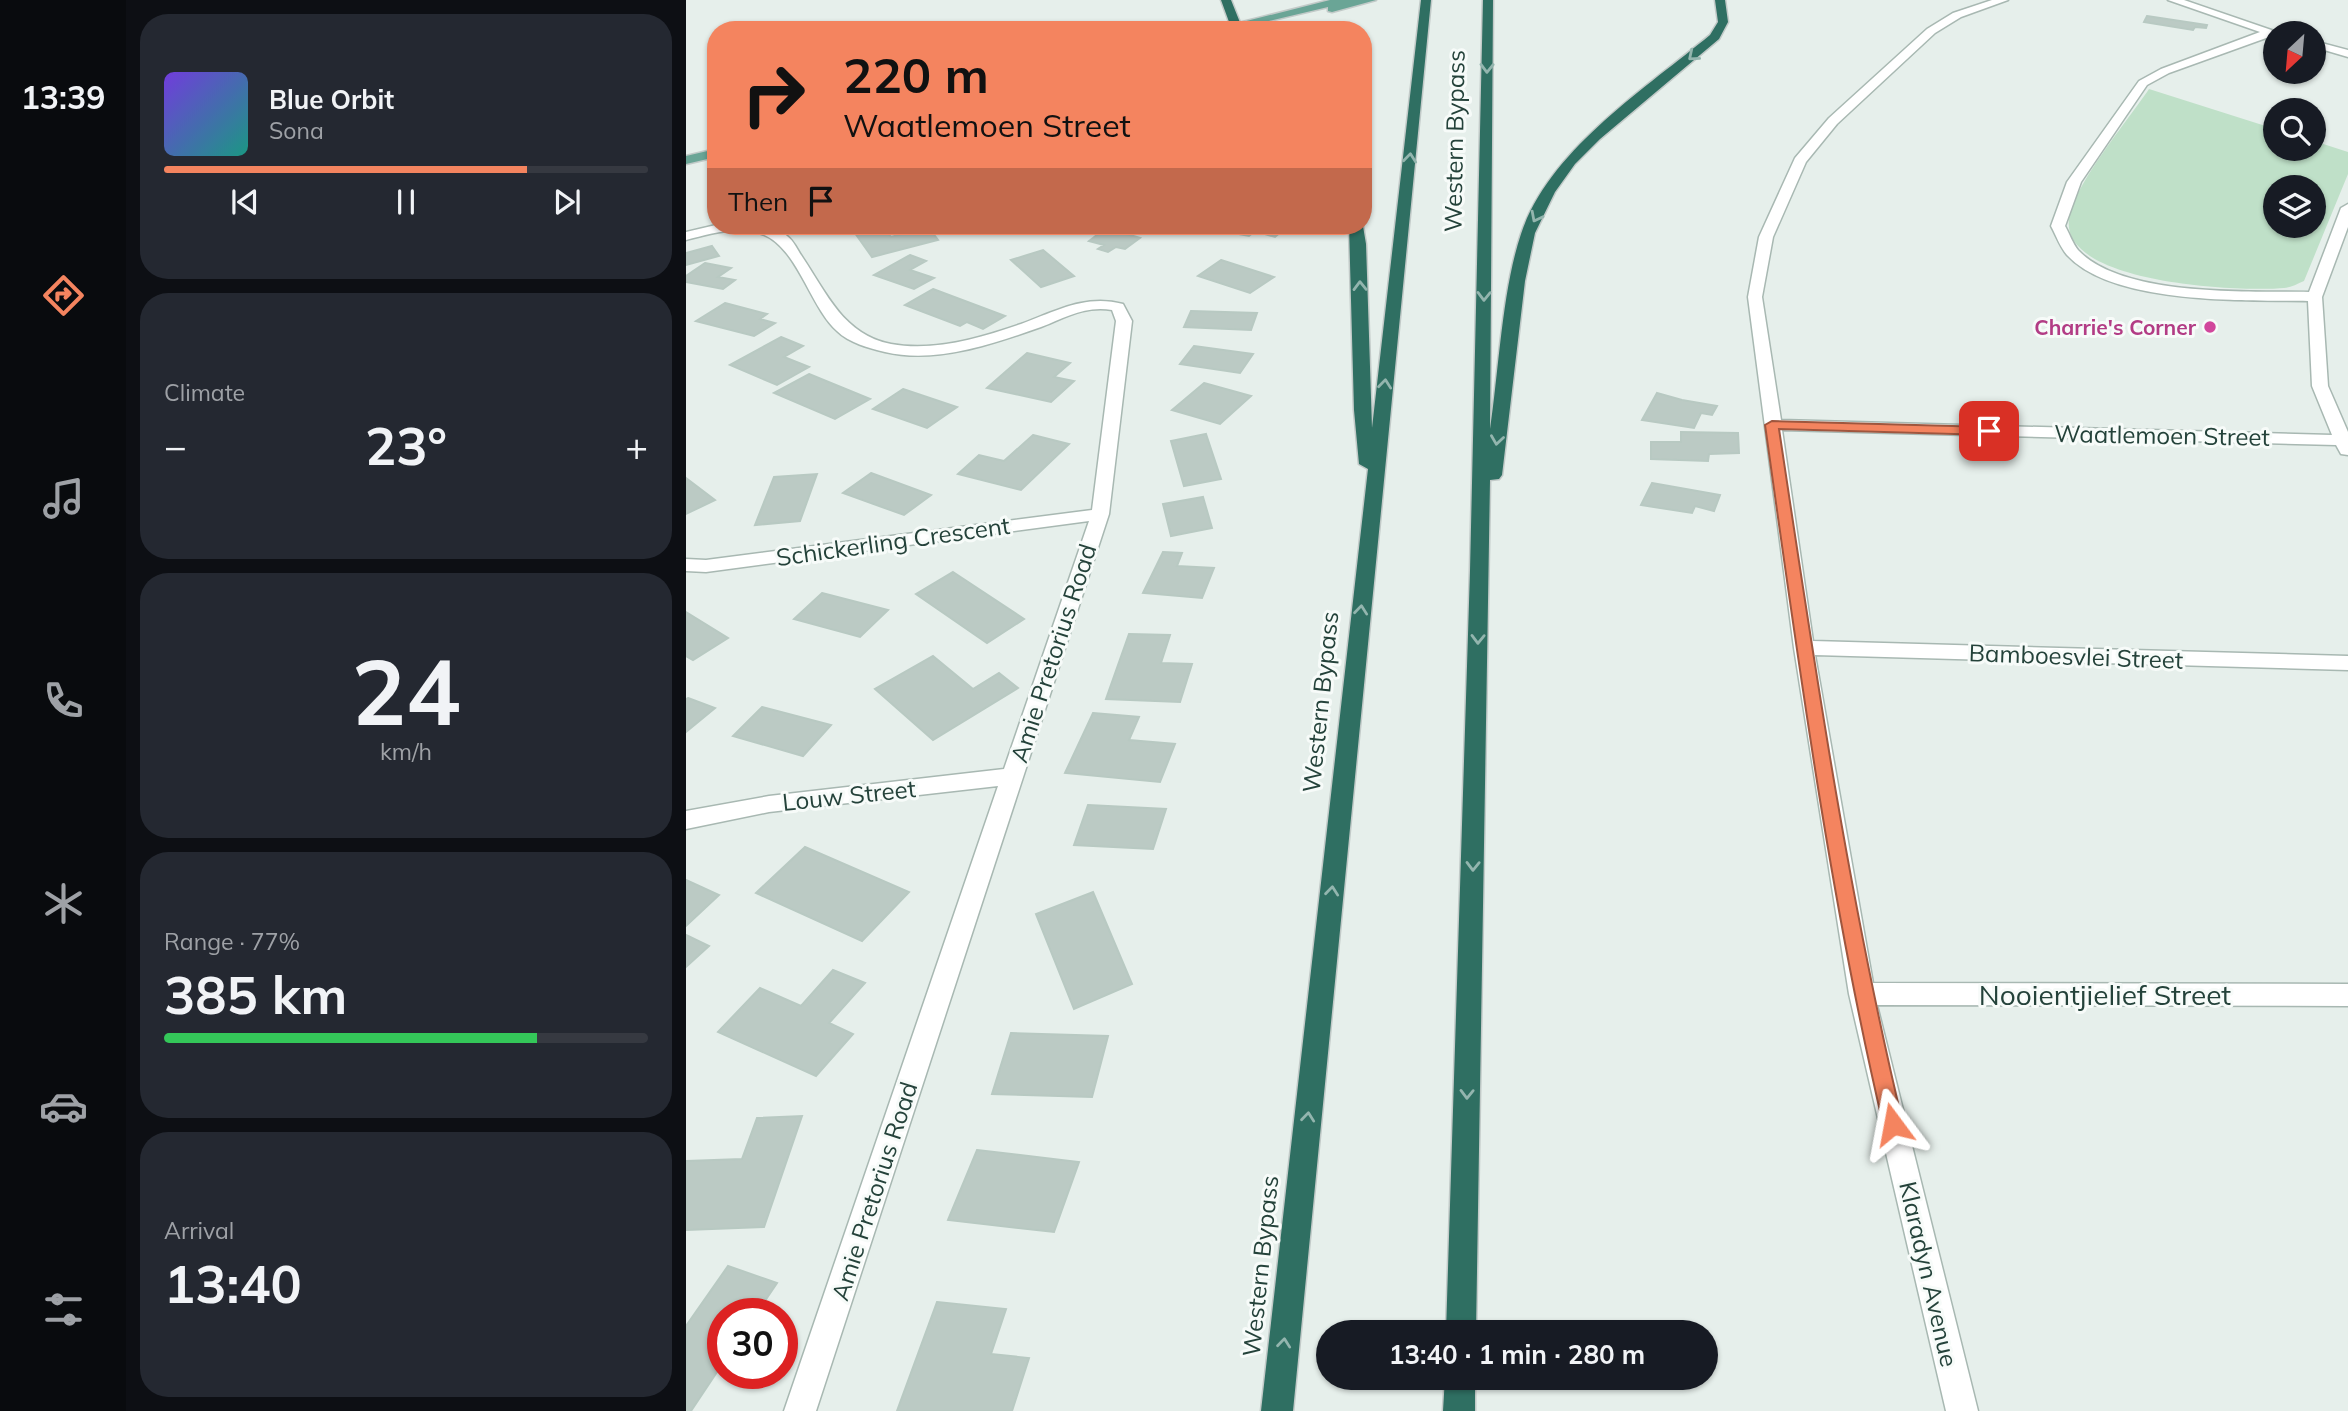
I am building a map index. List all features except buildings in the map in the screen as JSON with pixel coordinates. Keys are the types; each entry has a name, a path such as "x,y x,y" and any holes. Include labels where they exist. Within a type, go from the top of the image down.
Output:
{"highway":[{"path":"1226,0 1236,21"},
{"name":"Western Bypass","path":"1277,1411 1426,0"},
{"name":"Western Bypass","path":"1461,1320 1480,571 1488,0"},
{"path":"1480,571 1518,281 1528,233 1548,192 1570,161 1624,110 1715,37 1723,22 1720,0"},
{"path":"1358,235 1362,410 1373,501"},
{"path":"1459,1411 1460,1390"}],"main road":[{"path":"1266,21 1344,0"},
{"path":"1273,21 1367,1"},
{"path":"686,151 707,146"},
{"path":"686,160 707,155"}],"street":[{"name":"Klaradyn Avenue","path":"1962,1411 1862,994 1804,648 1755,297 1766,237 1800,161 1833,121 1931,31 1957,15 2003,0"},
{"path":"2173,0 2263,30"},
{"path":"2263,36 2174,67 2143,83 2074,182 2058,226 2065,246 2081,261 2114,278 2137,285 2187,292 2315,297"},
{"path":"2326,48 2348,54"},
{"path":"2345,445 2320,386 2315,297 2348,208"},
{"name":"Amie Pretorius Road","path":"686,236 707,232"},
{"name":"Amie Pretorius Road","path":"777,235 783,239 842,328 851,335 883,346 922,350 967,345 990,340 1095,303 1118,307 1124,321 1100,513 800,1411"},
{"name":"Waatlemoen Street","path":"1772,425 2345,445"},
{"name":"Schickerling Crescent","path":"686,565 706,566 1100,513"},
{"name":"Bamboesvlei Street","path":"1804,648 2348,663"},
{"name":"Louw Street","path":"686,820 769,804 1012,776"},
{"name":"Nooientjielief Street","path":"1862,994 2348,995"}],"green space":[{"path":"2149,89 2263,125 2263,161 2326,161 2326,145 2348,152 2348,174 2326,228 2326,175 2263,175 2263,238 2322,238 2304,281 2286,288 2262,289 2195,285 2122,270 2093,258 2074,241 2069,219 2073,205 2103,153"}],"place":[{"name":"Charrie's Corner","path":"2210,327"}],"route":[{"path":"1893,1124 1862,994 1804,648 1772,425 1989,431"}]}
